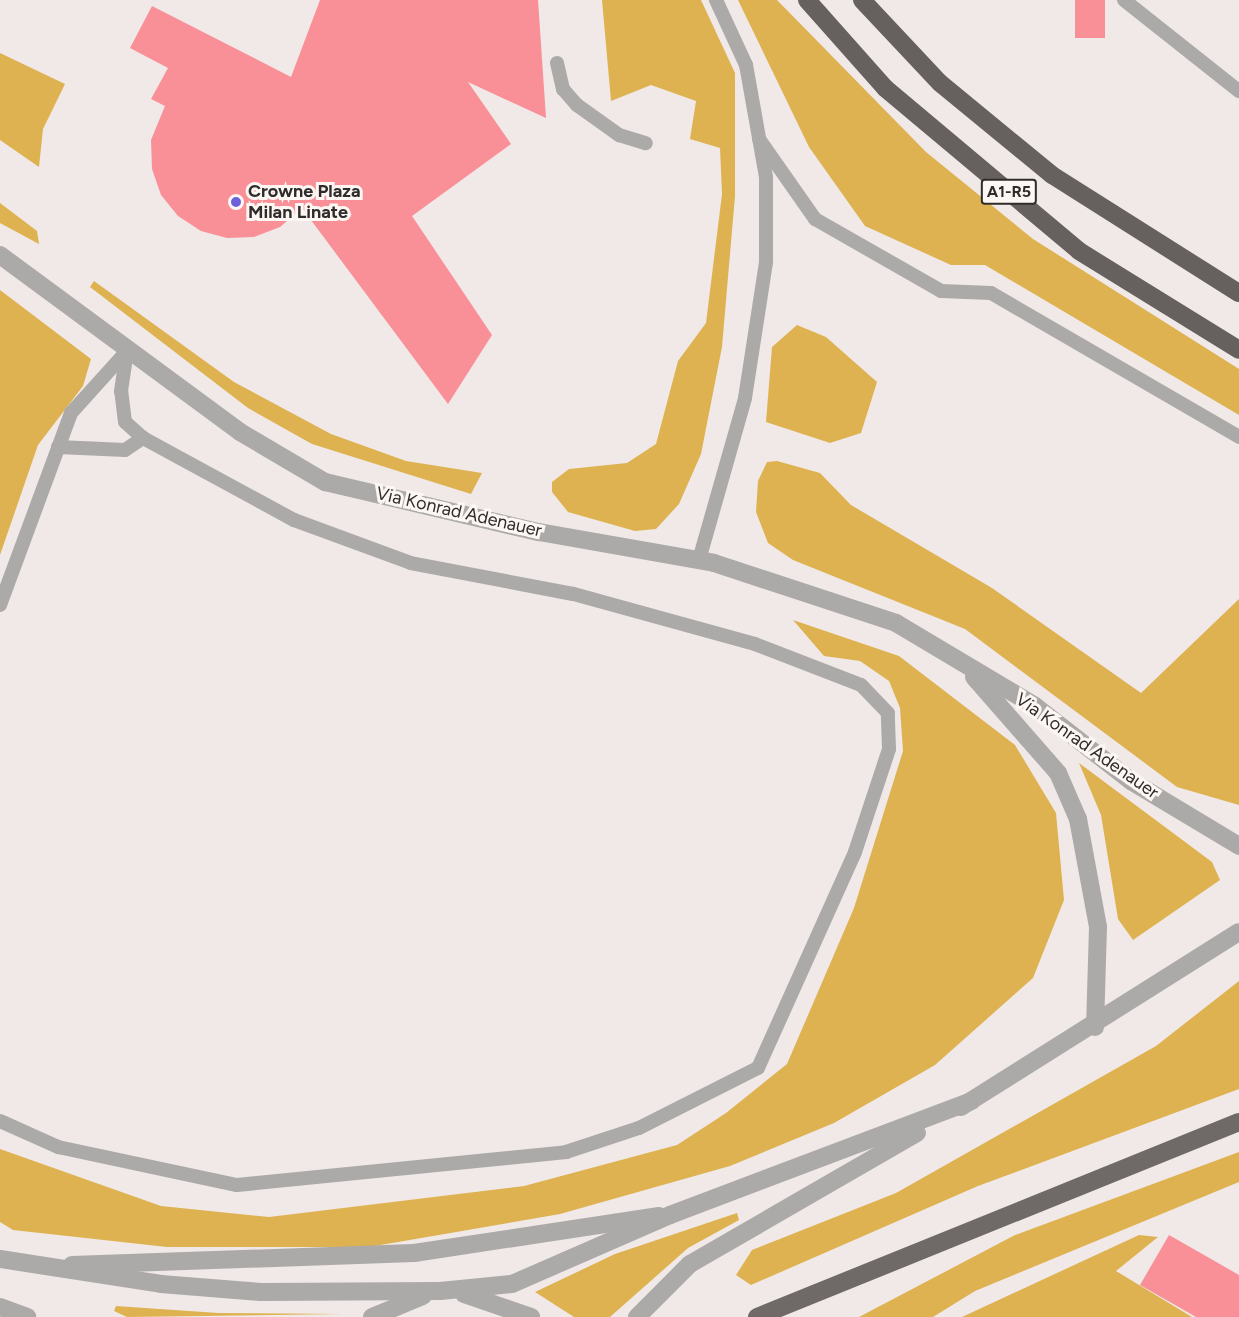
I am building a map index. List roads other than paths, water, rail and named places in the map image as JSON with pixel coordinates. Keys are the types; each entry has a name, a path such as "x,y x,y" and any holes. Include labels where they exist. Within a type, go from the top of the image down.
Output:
{"highway":[{"name":"A1-R5","path":"807,0 885,88 1079,252 1239,350"},
{"name":"A1-R5","path":"862,0 940,83 1052,175 1239,293"},
{"path":"757,1317 1239,1122"}],"street":[{"name":"Via Konrad Adenauer","path":"0,255 127,351 240,432 325,482 539,532 699,560 896,622 965,666 1035,706 1131,781 1239,846"},
{"name":"Via Konrad Adenauer","path":"965,666 1058,773 1078,819 1098,927 1095,1026"},
{"path":"637,1317 690,1264 971,1101 1095,1026 1239,932"},
{"path":"0,1259 27,1265 261,1292 440,1291 512,1284 670,1215 971,1101"},
{"path":"27,1265 414,1252 670,1215"},
{"path":"372,1317 440,1291 477,1296 531,1317"},
{"path":"0,1307 27,1317"}],"lane":[{"path":"699,560 745,398 766,262 766,177 746,65 716,0"},
{"path":"1124,0 1239,91"},
{"path":"557,63 563,88 577,105 619,135 646,143"},
{"path":"759,139 815,219 941,291 991,293 1239,438"},
{"path":"0,1121 58,1147 237,1185 566,1152 639,1128 758,1068 855,852 890,749 888,713 861,685 755,644 573,594 411,563 294,520 143,438 125,422 121,391 127,351"},
{"path":"0,605 71,413 127,351"},
{"path":"58,447 125,450 143,438"}],"place":[{"name":"Crowne Plaza Milan Linate","path":"236,202"}]}
